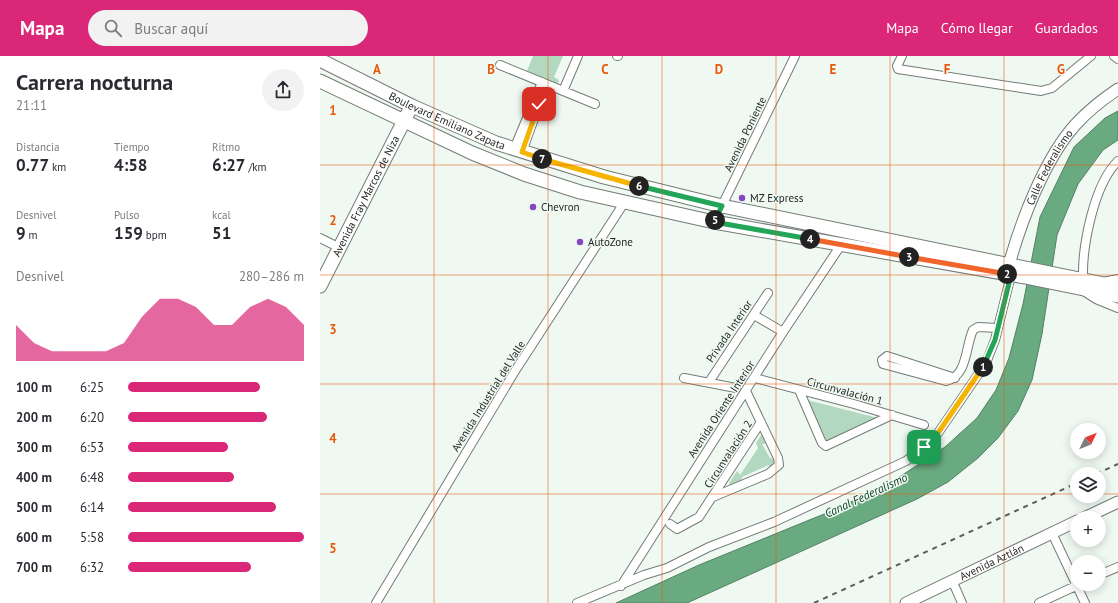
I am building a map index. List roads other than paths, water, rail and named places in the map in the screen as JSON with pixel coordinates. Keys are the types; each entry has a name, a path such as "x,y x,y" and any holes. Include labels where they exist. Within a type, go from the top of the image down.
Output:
{"main road":[{"name":"Boulevard Emiliano Zapata","path":"320,60 451,124 518,151 604,177 722,206 1010,270"},
{"name":"Boulevard Emiliano Zapata","path":"320,80 448,142 524,174 580,192 714,222 842,245 1026,272 1082,284 1118,296"},
{"name":"Calle Federalismo","path":"1010,270 1026,216 1042,178 1054,155 1075,125 1104,99 1118,89"},
{"name":"Avenida Fray Marcos de Niza","path":"320,286 412,106"},
{"name":"Boulevard Emiliano Zapata","path":"1082,284 1099,283 1118,287"},
{"path":"1099,511 1118,502"},
{"name":"Avenida Aztlán","path":"906,603 1070,524"}],"street":[{"path":"563,91 578,56"},
{"name":"Avenida Poniente","path":"714,222 795,56"},
{"path":"902,56 897,66 898,69 1041,91 1052,88 1090,56"},
{"path":"1114,56 1118,59"},
{"path":"500,65 595,104"},
{"path":"518,151 542,82"},
{"path":"518,151 541,99 551,86"},
{"path":"1118,160 1107,174 1100,189 1084,250 1082,284 1096,299 1118,308"},
{"name":"Avenida Industrial del Valle","path":"376,603 515,371 624,203"},
{"path":"320,238 340,248"},
{"name":"Avenida Oriente Interior","path":"621,586 783,332 842,245"},
{"path":"577,603 668,568 709,547 774,522 906,461 924,447 938,433 986,364 998,328 1010,270"},
{"path":"1099,283 1118,280"},
{"name":"Privada Interior","path":"708,382 768,293"},
{"path":"754,315 783,332"},
{"path":"916,369 955,378 963,366 973,330 978,327 998,328"},
{"path":"684,378 736,388"},
{"name":"Circunvalación 1","path":"755,378 892,415"},
{"name":"Circunvalación 1","path":"798,390 822,443 826,446 892,415"},
{"name":"Circunvalación 2","path":"713,497 768,474 779,465 778,458 746,391"},
{"path":"892,415 924,425"},
{"name":"Circunvalación 2","path":"713,497 761,422"},
{"path":"670,524 677,528 697,519 713,497"},
{"path":"1052,533 1070,569"},
{"path":"1106,572 1118,567"},
{"path":"952,580 962,603"},
{"path":"1039,603 1070,589"},
{"path":"1080,591 1085,603"}],"water":[{"name":"Canal Federalismo","path":"1118,111 1118,140 1103,150 1078,184 1057,235 1042,334 1032,380 1018,411 998,438 978,458 948,482 917,499 687,603 616,603 699,565 829,512 887,485 945,447 977,418 996,390 1009,358 1023,304 1040,217 1074,147 1105,118"}],"railway":[{"path":"1106,469 1118,464"},
{"path":"814,603 1070,486"}],"place":[{"name":"MZ Express","path":"742,198"},
{"name":"Chevron","path":"533,207"},
{"name":"AutoZone","path":"580,242"}]}
